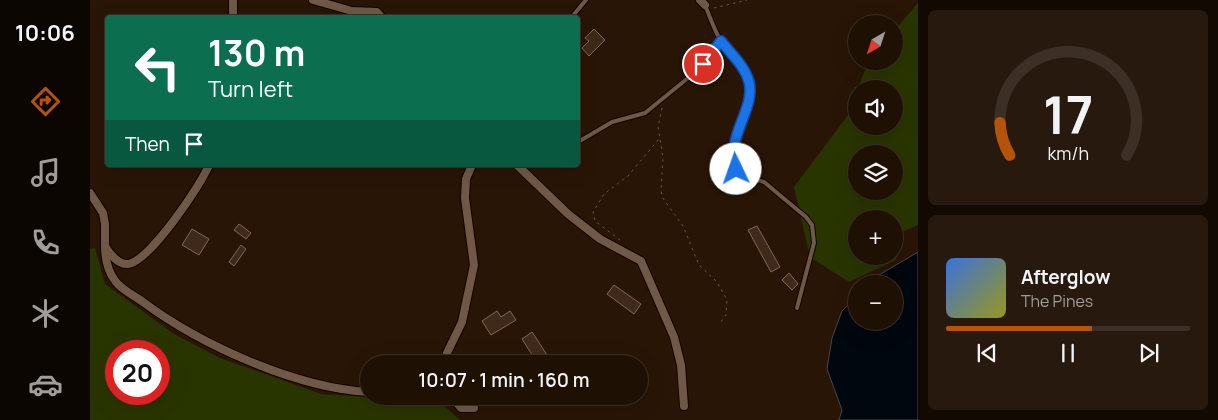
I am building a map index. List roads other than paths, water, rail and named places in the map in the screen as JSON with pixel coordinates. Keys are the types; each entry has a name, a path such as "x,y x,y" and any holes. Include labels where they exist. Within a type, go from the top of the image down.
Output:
{"street":[{"path":"233,0 233,15"},
{"path":"313,0 352,11 377,12 380,15"},
{"path":"104,246 121,263 128,264 137,261 156,242 188,202 208,167"},
{"path":"447,355 462,322 474,265 464,198 466,179 471,167"},
{"path":"519,167 568,214 593,234 641,261 674,337 680,365 684,406"},
{"path":"90,193 102,213 105,224 105,258 116,282 171,322 220,348 319,386 360,391"},
{"path":"459,405 462,408 474,408"}],"lane":[{"path":"574,15 586,0"},
{"path":"703,3 721,41 745,70 750,84 749,100 735,138 736,169 744,175 764,182 802,212 812,225 814,243 797,308"},
{"path":"580,141 612,122 645,113 703,64 721,41"}]}
